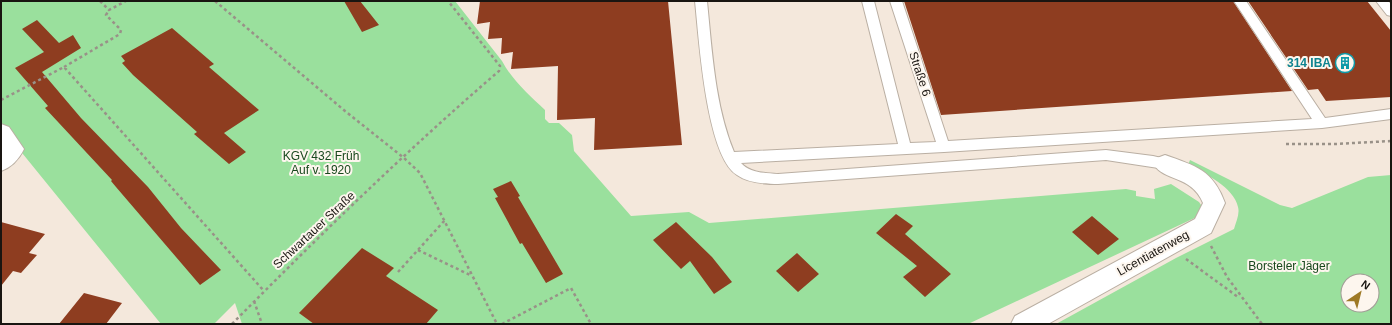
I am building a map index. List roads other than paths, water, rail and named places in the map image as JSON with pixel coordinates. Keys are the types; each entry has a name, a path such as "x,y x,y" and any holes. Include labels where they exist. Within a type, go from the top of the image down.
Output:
{"street":[{"path":"1,133 13,149 1,162"},
{"name":"Licentiatenweg","path":"1024,324 1203,226 1214,203 1211,192 1200,179 1165,164"}],"lane":[{"path":"701,1 716,116 729,158 739,170 757,178 778,179 1106,155 1165,164"},
{"path":"868,1 905,148"},
{"name":"Straße 6","path":"896,1 944,147"},
{"path":"1240,1 1322,123"},
{"path":"1382,1 1391,12"},
{"path":"729,158 944,147 1322,123 1391,114"}],"place":[{"name":"314 IBA","path":"1345,63"}],"park label":[{"name":"KGV 432 Früh Auf v. 1920","path":"321,163"},
{"name":"Borsteler Jäger","path":"1289,266"}]}
